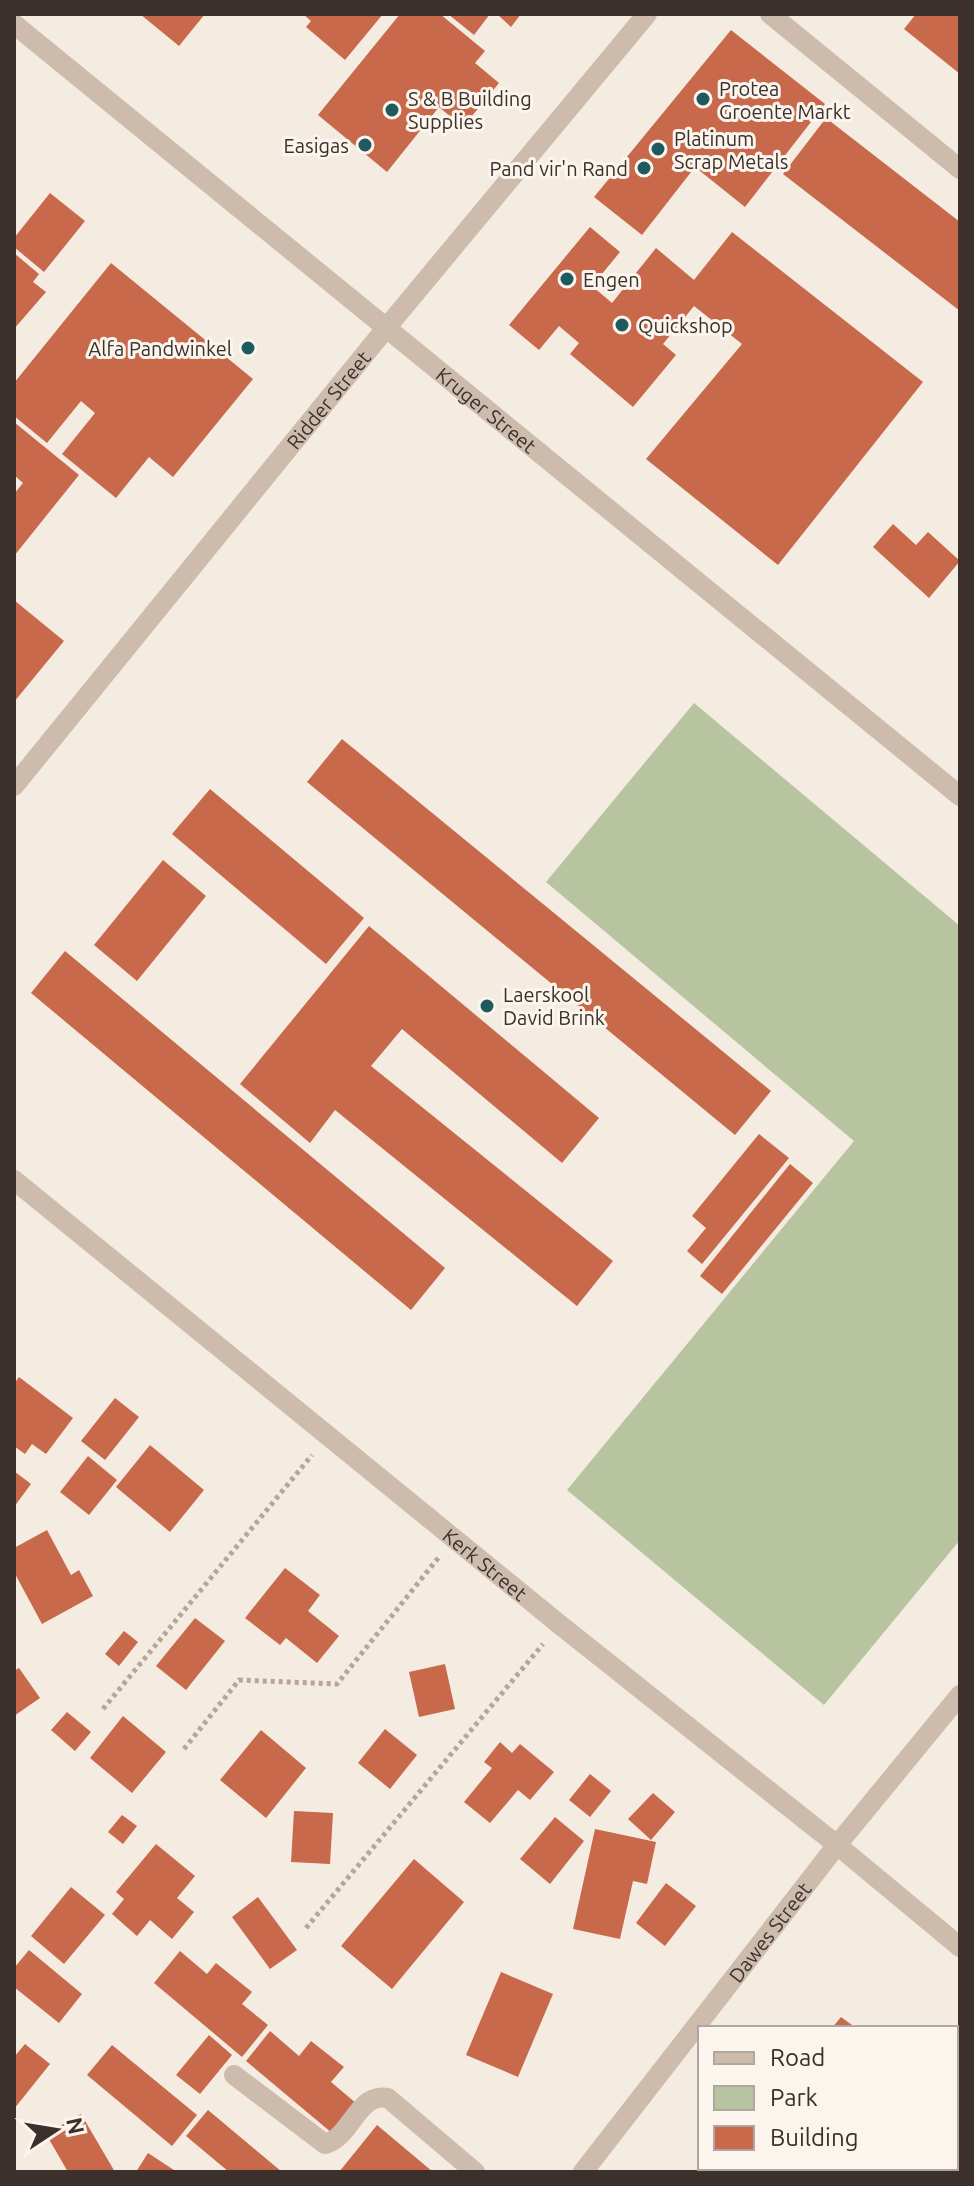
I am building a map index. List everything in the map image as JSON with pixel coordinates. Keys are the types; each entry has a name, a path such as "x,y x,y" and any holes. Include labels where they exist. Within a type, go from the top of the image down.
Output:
{"street":[{"name":"Ridder Street","path":"14,786 387,327 647,14"},
{"path":"770,14 960,169"},
{"name":"Kruger Street","path":"14,24 960,796"},
{"name":"Kerk Street","path":"14,1180 960,1947"},
{"name":"Dawes Street","path":"583,2172 837,1845 960,1695"},
{"path":"234,2075 325,2144 336,2141 370,2099 379,2096 388,2098 475,2172"}],"path":[{"path":"103,1709 328,1436"},
{"path":"184,1749 239,1680 337,1684 454,1538"},
{"path":"306,1928 559,1624"}],"green space":[{"path":"694,703 960,926 960,1540 824,1705 567,1490 854,1141 546,882"}],"building":[{"path":"140,14 205,14 179,46"},
{"path":"303,14 383,14 345,60 306,27 311,21"},
{"path":"400,14 440,14 485,51 475,63 499,83 463,127 439,107 387,172 318,115"},
{"path":"448,14 490,14 474,35"},
{"path":"497,14 521,14 511,27"},
{"path":"916,14 960,14 960,74 904,29"},
{"path":"731,30 825,104 745,207 695,167 642,235 594,197"},
{"path":"826,118 960,222 960,311 783,174"},
{"path":"50,193 85,221 44,272 14,247 14,238"},
{"path":"590,227 620,252 592,286 612,303 656,248 694,280 732,232 923,382 778,565 646,459 742,344 694,306 663,344 676,355 633,407 570,354 579,343 559,326 539,350 509,325"},
{"path":"14,253 39,274 33,282 46,292 14,329"},
{"path":"111,263 253,379 173,477 149,457 116,498 62,454 95,413 81,401 47,443 14,416 14,383"},
{"path":"14,422 79,475 14,556 14,494 23,483 14,475"},
{"path":"893,524 916,545 928,532 960,561 929,598 873,547"},
{"path":"14,600 64,641 14,702"},
{"path":"342,739 771,1091 735,1135 307,782"},
{"path":"210,789 364,918 326,964 172,834"},
{"path":"163,860 206,896 137,981 94,945"},
{"path":"369,926 599,1118 562,1163 402,1029 371,1066 613,1261 577,1306 335,1110 310,1143 240,1084"},
{"path":"65,951 445,1268 411,1310 31,993"},
{"path":"759,1134 789,1158 702,1264 687,1251 706,1228 692,1216"},
{"path":"790,1164 813,1183 722,1294 700,1276"},
{"path":"19,1377 73,1418 46,1454 32,1444 25,1454 14,1446 14,1384"},
{"path":"115,1398 139,1417 105,1460 81,1441"},
{"path":"150,1445 204,1490 170,1532 116,1487"},
{"path":"88,1456 117,1480 89,1515 60,1492"},
{"path":"14,1471 31,1484 14,1507"},
{"path":"47,1530 71,1575 79,1570 93,1596 42,1624 14,1572 14,1548"},
{"path":"285,1568 320,1595 308,1611 339,1636 317,1663 286,1638 280,1645 245,1618"},
{"path":"195,1618 225,1641 186,1690 156,1666"},
{"path":"124,1631 138,1642 119,1666 105,1654"},
{"path":"445,1664 455,1709 419,1717 409,1672"},
{"path":"19,1668 40,1698 14,1716 14,1671"},
{"path":"67,1712 91,1732 75,1751 51,1730"},
{"path":"123,1716 166,1752 132,1793 90,1758"},
{"path":"385,1729 417,1755 390,1789 358,1763"},
{"path":"261,1730 306,1768 266,1818 220,1780"},
{"path":"500,1742 512,1753 520,1744 554,1772 530,1800 518,1790 490,1823 464,1802 492,1768 484,1762"},
{"path":"590,1774 611,1791 590,1817 569,1800"},
{"path":"653,1793 675,1812 651,1840 628,1819"},
{"path":"294,1811 333,1813 330,1864 291,1862"},
{"path":"122,1815 137,1826 123,1844 108,1832"},
{"path":"555,1817 584,1841 550,1884 520,1859"},
{"path":"595,1829 656,1842 647,1884 633,1881 620,1939 573,1929"},
{"path":"156,1844 195,1876 177,1898 194,1912 172,1939 150,1920 137,1936 112,1914 124,1899 116,1892"},
{"path":"414,1859 464,1902 392,1989 341,1946"},
{"path":"666,1883 696,1906 665,1946 636,1923"},
{"path":"71,1887 105,1915 64,1964 31,1936"},
{"path":"258,1897 297,1950 270,1969 232,1917"},
{"path":"29,1950 82,1994 59,2023 14,1987 14,1968"},
{"path":"180,1951 207,1974 216,1963 252,1992 242,2004 268,2025 242,2057 154,1983"},
{"path":"501,1972 553,1994 518,2077 466,2055"},
{"path":"841,2017 853,2026 834,2026"},
{"path":"270,2031 299,2056 311,2041 344,2067 331,2082 357,2104 332,2133 246,2061"},
{"path":"209,2035 232,2055 200,2094 176,2075"},
{"path":"25,2044 50,2064 14,2109 14,2057"},
{"path":"112,2045 197,2115 172,2146 87,2075"},
{"path":"958,2072 960,2074 958,2160"},
{"path":"208,2110 282,2172 229,2172 186,2136"},
{"path":"81,2114 115,2172 68,2172 46,2134"},
{"path":"377,2125 433,2172 339,2172"},
{"path":"148,2153 177,2172 136,2172"}],"place":[{"name":"Protea Groente Markt","path":"703,99"},
{"name":"S & B Building Supplies","path":"392,110"},
{"name":"Easigas","path":"365,145"},
{"name":"Platinum Scrap Metals","path":"658,149"},
{"name":"Pand vir'n Rand","path":"644,168"},
{"name":"Engen","path":"567,279"},
{"name":"Quickshop","path":"622,325"},
{"name":"Alfa Pandwinkel","path":"248,348"},
{"name":"Laerskool David Brink","path":"487,1006"}]}
